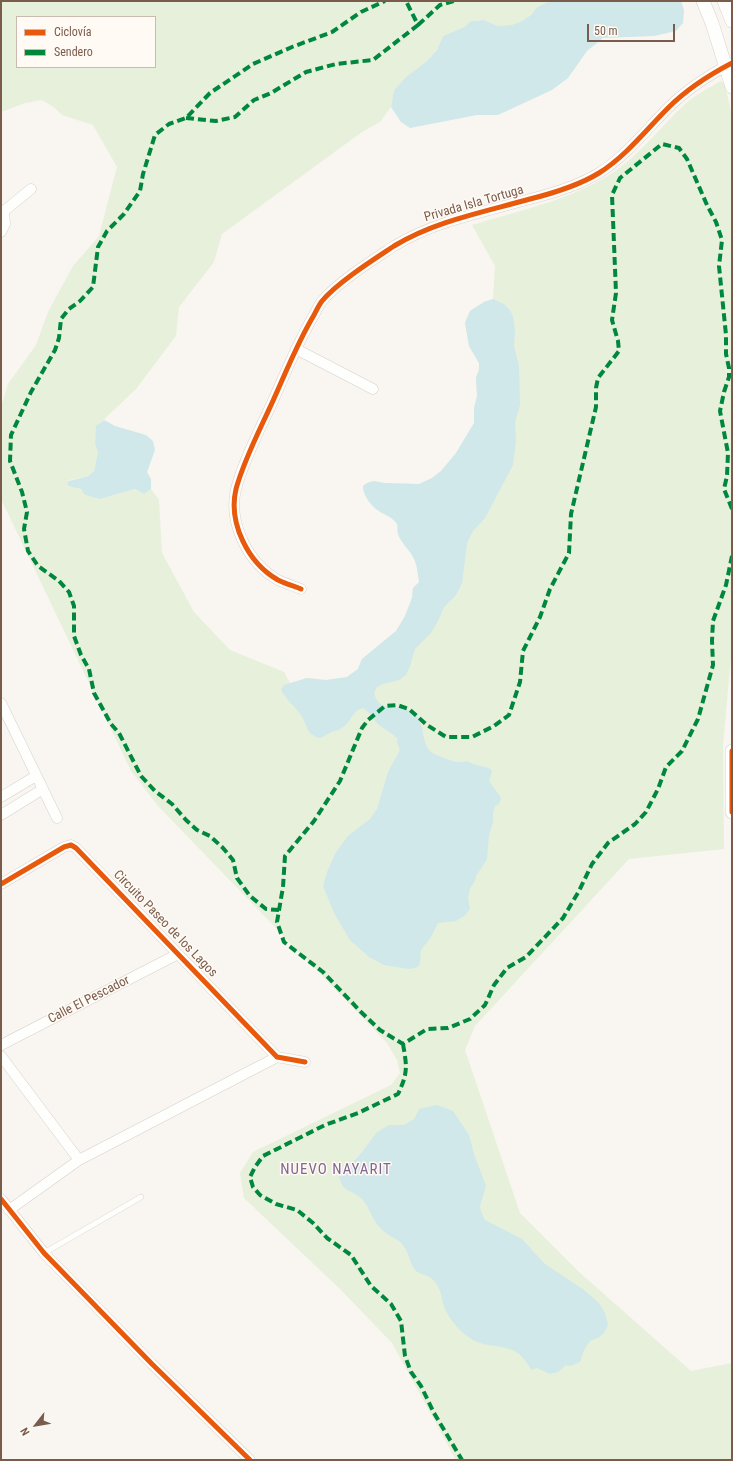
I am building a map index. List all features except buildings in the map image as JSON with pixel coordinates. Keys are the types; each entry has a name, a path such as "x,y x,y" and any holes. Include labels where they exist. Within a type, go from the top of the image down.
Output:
{"street":[{"path":"703,1 729,65 732,87"},
{"path":"724,1 732,21"},
{"name":"Privada Isla Tortuga","path":"301,589 279,580 254,560 240,534 236,520 236,490 244,467 296,349 322,302 344,281 393,247 415,234 442,223 557,192 578,184 601,172 636,143 669,107 688,90 729,65"},
{"path":"1,232 5,224 2,211 31,189"},
{"path":"296,349 373,389"},
{"path":"1,703 57,818"},
{"path":"732,751 732,812"},
{"path":"1,797 36,776"},
{"path":"1,815 43,789"},
{"name":"Circuito Paseo de los Lagos","path":"1,884 64,847 71,845 76,848 277,1057"},
{"name":"Calle El Pescador","path":"1,1045 178,954"},
{"path":"1,1056 79,1160"},
{"path":"9,1210 79,1160 277,1057 305,1062"},
{"path":"1,1199 44,1253 152,1364 250,1460"}],"lane":[{"path":"44,1253 141,1197"}],"green space":[{"path":"1,1 550,1 537,7 531,15 512,26 498,26 484,20 471,21 464,27 443,36 437,50 427,61 406,77 394,90 391,107 380,122 362,132 222,234 214,262 179,307 176,336 136,389 97,426 95,444 98,452 94,471 88,476 69,480 69,486 78,488 92,497 100,499 135,489 144,494 151,489 159,500 162,553 194,612 230,650 284,672 290,683 307,678 326,680 347,677 358,669 362,659 396,631 405,616 412,598 413,588 419,582 415,562 399,537 397,524 372,505 363,490 363,486 374,481 384,483 419,484 432,478 441,471 456,453 474,423 474,408 477,396 476,377 479,370 479,363 469,346 465,323 470,311 484,302 493,299 495,266 472,225 550,202 588,187 622,166 692,99 721,81 725,85 732,116 732,645 723,746 724,849 629,859 475,1026 465,1050 520,1213 578,1271 691,1371 732,1363 732,1460 456,1460 392,1343 341,1290 244,1198 240,1173 253,1152 391,1085 400,1073 397,1060 387,1043 158,806 131,771 1,499 1,407 8,384 36,345 48,312 73,266 99,236 117,167 93,125 62,115 55,108 42,100 25,103 1,112"}],"water":[{"path":"550,1 681,1 684,10 683,23 676,31 654,36 603,38 587,51 568,78 552,90 498,115 477,115 410,128 401,122 391,107 394,90 406,77 427,61 437,50 443,36 464,27 471,21 484,20 498,26 512,25 531,15 537,7"},
{"path":"493,299 504,304 509,309 513,316 515,331 514,346 519,366 520,405 515,422 516,441 513,465 485,518 473,531 467,543 462,583 456,595 444,607 431,633 415,649 406,675 399,680 377,687 374,693 380,704 401,708 412,712 417,716 420,721 428,748 432,753 452,761 467,761 489,768 492,771 489,781 501,798 499,804 495,806 493,814 487,859 470,888 468,898 470,909 464,916 456,921 438,923 431,937 421,950 420,963 418,967 409,969 384,965 369,957 350,940 334,913 323,886 327,872 336,852 348,836 370,819 377,809 388,772 400,750 397,742 398,739 379,725 363,708 353,715 344,727 323,737 319,738 314,736 309,731 301,715 285,697 281,690 284,685 307,678 326,680 347,677 358,669 362,659 396,631 405,616 412,598 413,588 419,582 415,562 399,537 397,524 372,505 363,490 363,486 374,481 384,483 419,484 432,478 441,471 456,453 474,423 474,408 477,396 476,377 479,370 479,363 469,346 465,323 470,311 484,302"},
{"path":"104,420 115,426 146,435 153,441 155,450 147,472 151,479 151,489 144,494 135,489 100,499 84,494 81,489 69,486 67,484 69,481 88,476 94,471 98,452 95,444 96,426"},
{"path":"437,1105 453,1111 469,1135 474,1154 486,1186 480,1206 485,1220 522,1239 545,1264 584,1290 599,1303 605,1313 608,1325 604,1333 598,1338 590,1341 584,1350 580,1362 570,1366 566,1365 558,1372 550,1374 537,1368 532,1370 523,1357 514,1351 473,1340 453,1322 447,1313 437,1284 430,1277 416,1271 402,1244 387,1234 377,1224 367,1205 361,1198 343,1186 339,1176 344,1167 356,1159 377,1132 389,1125 404,1125 414,1119 419,1109"}],"marked path":[{"path":"279,910 266,909 250,896 237,878 233,860 223,848 210,836 197,830 172,804 155,791 141,776 119,733 111,724 94,693 89,669 81,655 74,636 74,606 69,592 59,581 38,566 28,551 24,529 27,512 22,492 10,461 11,435 31,392 55,350 59,338 61,319 69,309 80,301 93,287 98,247 107,231 124,214 140,191 143,174 155,135 169,124 186,118 210,93 253,64 332,32 361,12 385,1"},
{"path":"186,118 216,121 235,117 254,100 271,93 306,72 336,64 373,60 418,25 406,1"},
{"path":"418,25 440,5 454,1"},
{"path":"732,509 724,489 727,476 728,453 720,411 729,377 719,266 722,240 716,222 687,159 679,148 662,144 620,178 612,195 616,293 612,320 618,341 619,351 598,378 596,388 596,407 571,514 569,553 550,589 540,617 523,651 520,682 509,715 494,726 472,737 446,737 427,725 409,709 397,705 385,706 368,720 362,728 340,781 314,821 285,856 283,887 277,922 284,942 323,972 380,1030 403,1044 427,1029 448,1028 470,1019 485,1005 494,985 507,968 526,957 563,918 579,891 592,864 608,843 635,824 646,812 658,789 666,767 682,751 698,719 713,665 713,621 726,585 732,556"},
{"path":"403,1044 406,1070 404,1081 398,1094 358,1113 325,1125 263,1156 250,1177 253,1187 260,1195 276,1204 297,1210 313,1223 327,1238 351,1255 371,1286 391,1304 401,1321 405,1356 411,1372 421,1386 434,1413 462,1460"}],"cycle path":[{"path":"301,589 284,583 267,573 249,553 238,528 234,502 236,489 249,452 299,344 322,301 337,286 356,272 410,237 460,218 566,189 599,173 627,151 682,95 706,78 732,63"},
{"path":"732,751 732,812"},
{"path":"1,884 64,847 71,845 76,848 277,1057 305,1062"},
{"path":"1,1199 44,1253 152,1364 250,1460"}],"district":[{"name":"NUEVO NAYARIT","path":"336,1170"}]}
